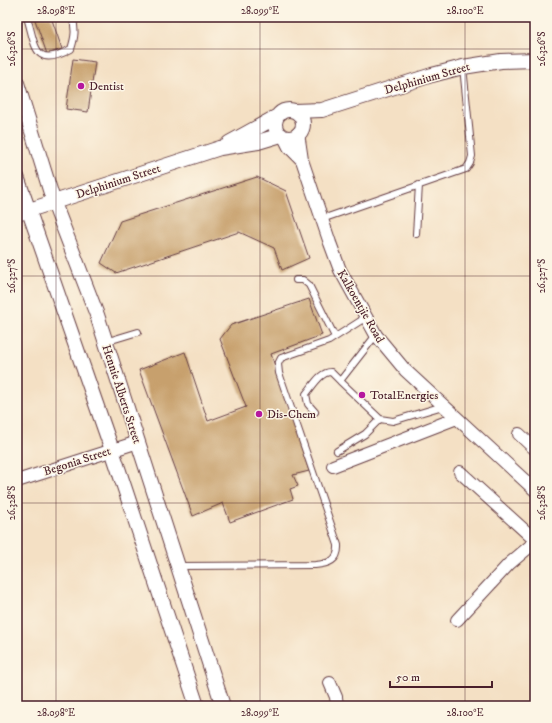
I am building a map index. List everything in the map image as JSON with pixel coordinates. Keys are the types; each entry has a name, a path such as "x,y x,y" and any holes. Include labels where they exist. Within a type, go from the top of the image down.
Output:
{"street":[{"name":"Delphinium Street","path":"294,111 322,110 463,67 501,61 535,60"},
{"name":"Hennie Alberts Street","path":"17,83 54,203 105,342 223,706"},
{"name":"Delphinium Street","path":"300,130 322,110"},
{"path":"284,111 294,111 301,118 300,130 291,137 283,136 275,127 276,117 284,111"},
{"name":"Delphinium Street","path":"220,148 276,117"},
{"name":"Kalkoentjie Road","path":"300,130 302,160 340,270 365,318 376,335 405,370 535,490"},
{"name":"Delphinium Street","path":"22,213 220,148 258,142 283,136"},
{"name":"Kalkoentjie Road","path":"283,136 289,147 302,160"},
{"path":"17,177 22,213 112,450 197,706"},
{"path":"333,466 457,418"},
{"path":"519,434 535,449"},
{"name":"Begonia Street","path":"17,481 138,442"},
{"path":"457,620 508,564 535,541 460,472"},
{"path":"330,683 336,697 337,706"}],"lane":[{"path":"28,17 36,46 40,54 48,58 57,57 71,49 75,38 75,26 72,17"},
{"path":"322,219 466,169 472,156 463,67"},
{"path":"416,234 419,185"},
{"path":"296,280 303,280 309,285 335,337"},
{"path":"178,566 315,566 328,564 336,557 338,546 278,368 281,358 335,337 365,318"},
{"path":"105,342 138,332"},
{"path":"340,381 376,335"},
{"path":"315,412 308,404 306,394 322,375 327,372 331,372 380,419 393,421 444,405"},
{"path":"337,451 365,434 380,419"}],"building":[{"path":"34,17 51,17 62,49 47,54"},
{"name":"Dentist","path":"73,59 95,62 88,112 66,109"},
{"path":"257,177 286,191 309,258 282,270 274,248 239,232 116,273 101,263 120,221"},
{"name":"Dis-Chem","path":"309,299 322,335 271,354 309,471 293,475 298,486 290,489 293,499 230,522 223,503 193,516 139,370 185,352 208,421 246,407 220,339 231,325"}],"place":[{"name":"Dentist","path":"81,86"},
{"name":"TotalEnergies","path":"362,395"},
{"name":"Dis-Chem","path":"259,414"}]}
